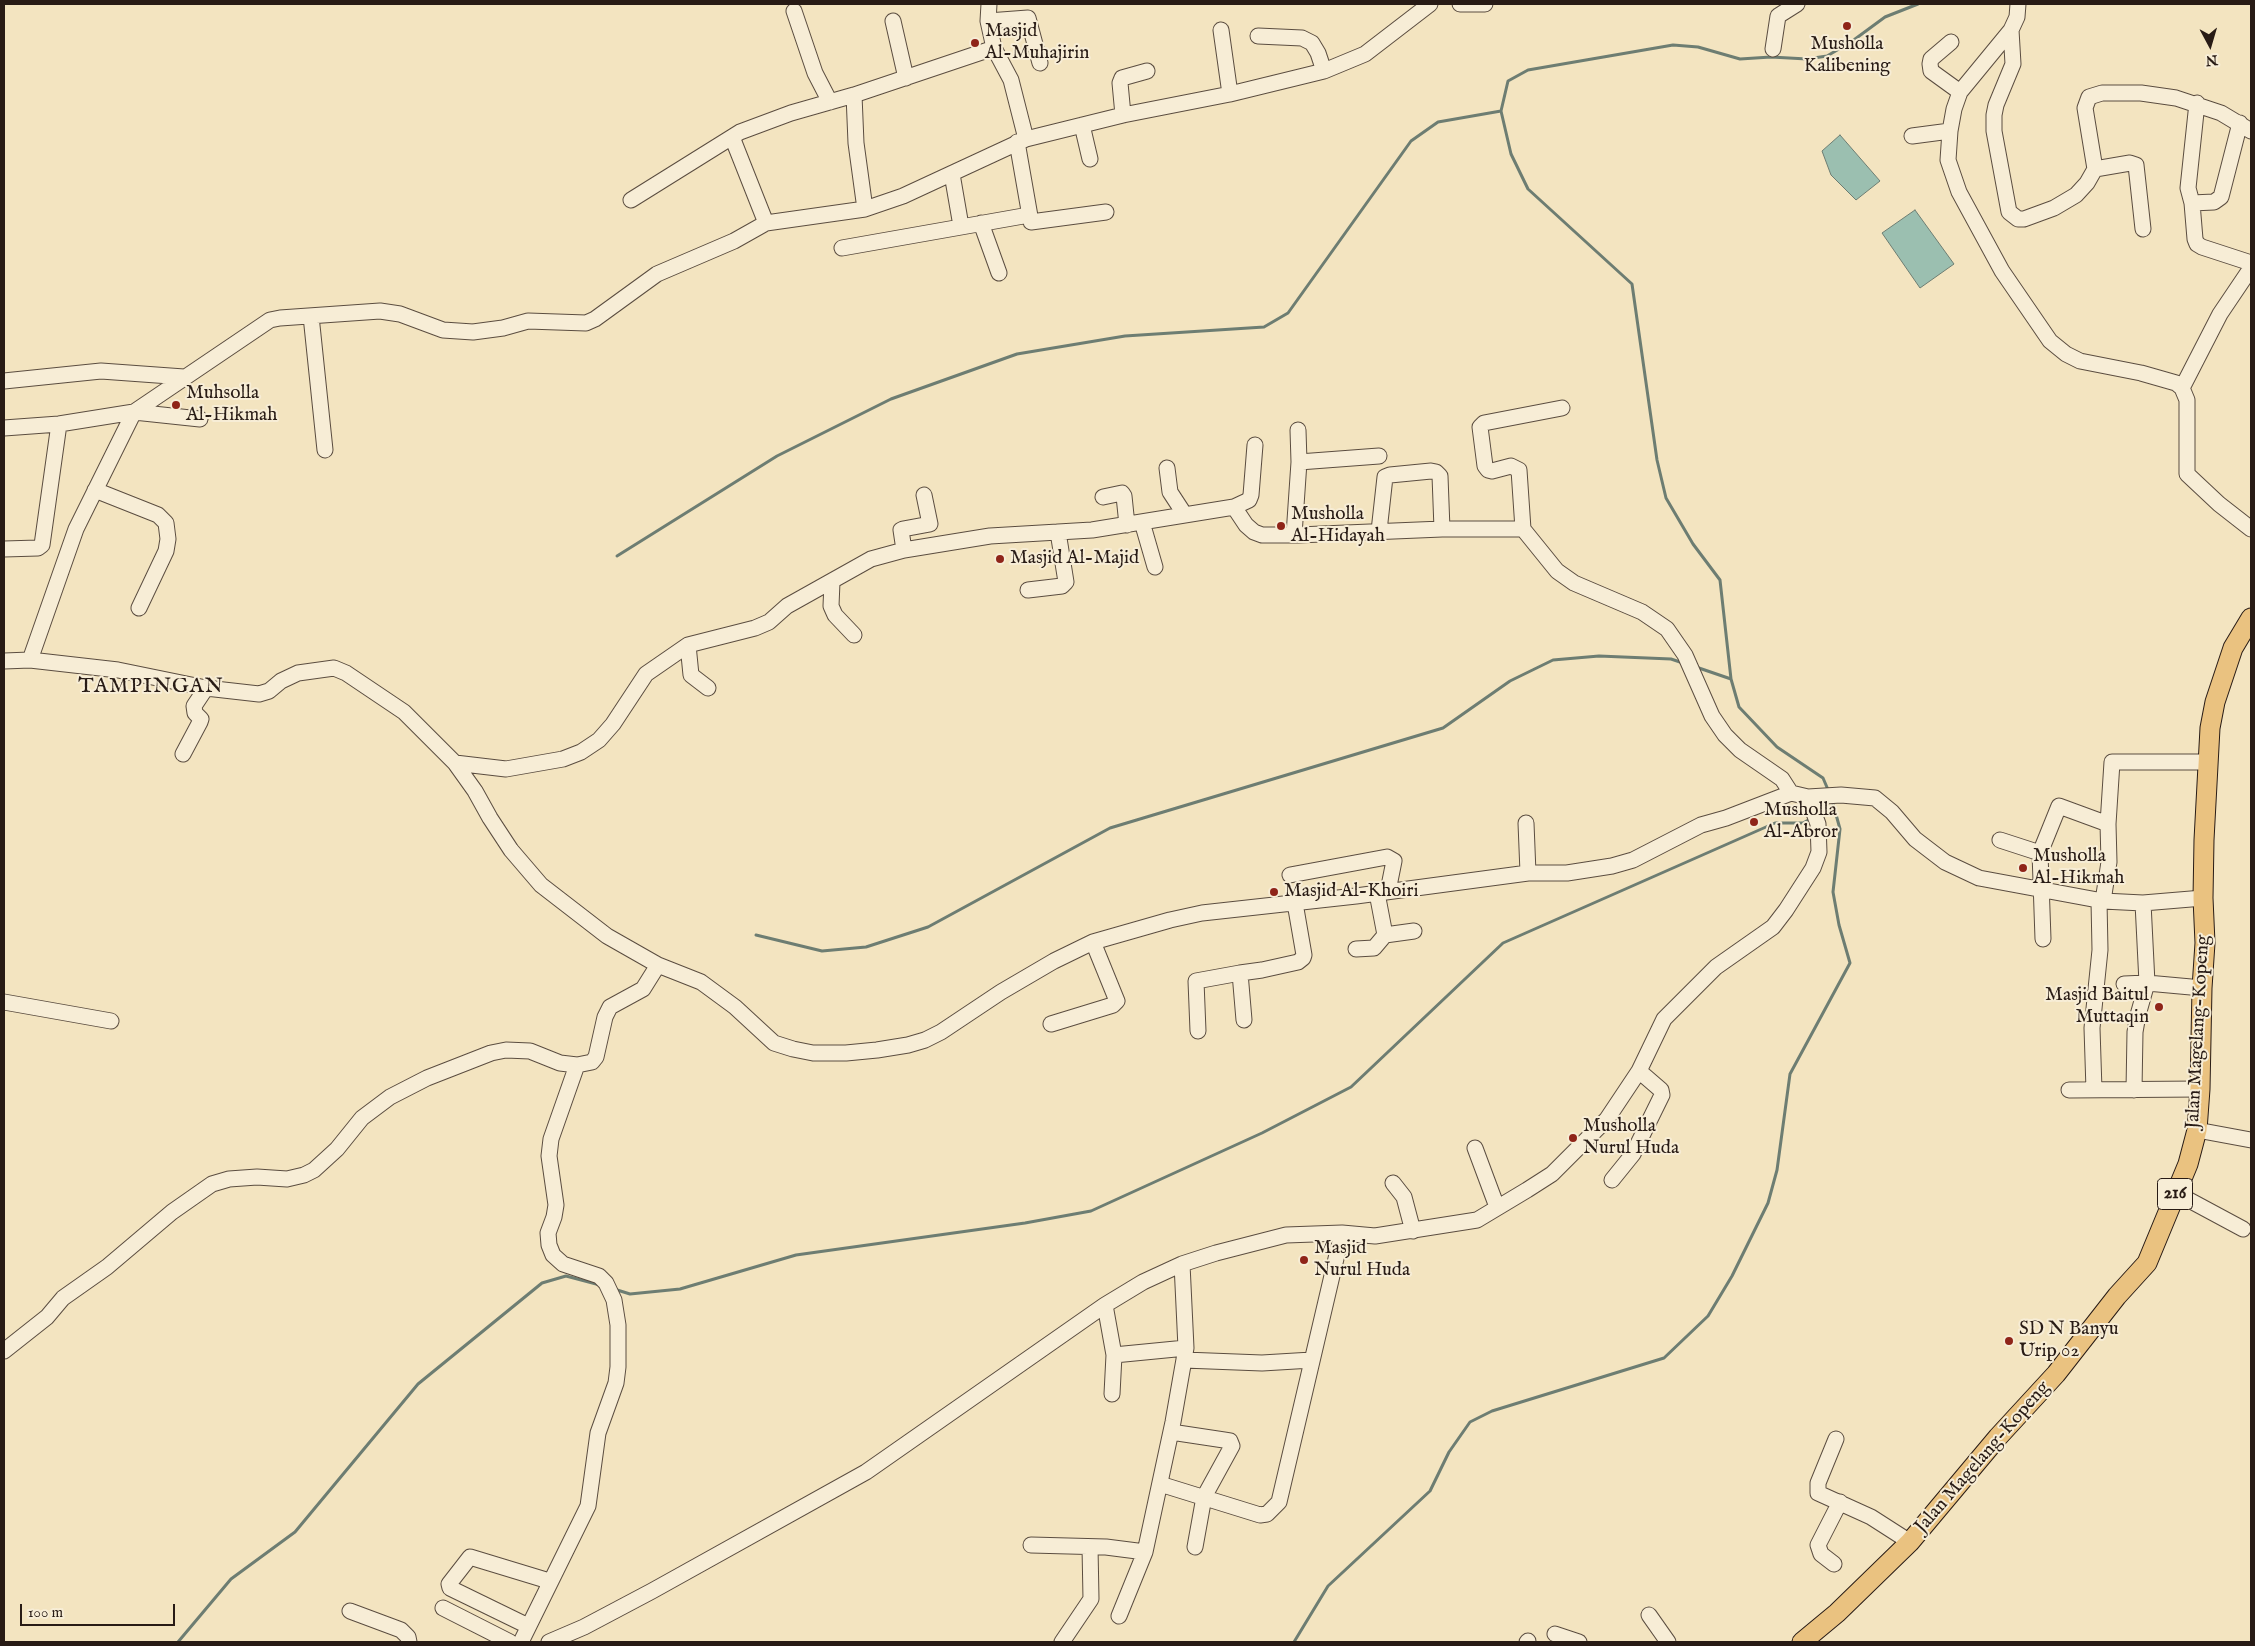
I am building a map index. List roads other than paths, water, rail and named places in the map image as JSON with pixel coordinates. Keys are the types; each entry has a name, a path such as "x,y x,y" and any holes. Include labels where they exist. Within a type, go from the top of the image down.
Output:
{"main road":[{"name":"Jalan Magelang-Kopeng","path":"1802,1642 1837,1614 1910,1542 1998,1436 2056,1374 2117,1296 2147,1263 2188,1164 2197,1130 2205,943 2203,898 2210,728 2215,702 2233,648 2251,618"}],"street":[{"path":"989,4 988,21 994,48 1011,80 1031,222 1106,212"},
{"path":"30,660 76,529 134,412 270,320 380,311 400,314 443,330 473,332 528,321 586,323 657,274 734,241 766,223 865,210 903,196 1021,141 1123,115 1230,94 1324,71 1365,54 1430,4"},
{"path":"1460,4 1485,4"},
{"path":"1773,49 1778,16 1797,4"},
{"path":"2018,4 2017,17 2011,30 1960,92 1950,131 1948,160 1958,192 2002,271 2050,341 2066,354 2080,361 2141,373 2176,383 2182,388 2187,400 2187,474 2219,504 2251,529"},
{"path":"794,12 815,73 830,102"},
{"path":"988,21 1028,18 1040,63"},
{"path":"893,21 906,78"},
{"path":"1221,30 1230,94"},
{"path":"2011,30 2014,64 1996,105 1994,115 1994,131 2009,212 2018,219 2024,219 2054,208 2076,195 2087,183 2095,169 2085,108 2087,99 2092,95 2141,93 2197,103 2246,127 2221,197 2214,202 2192,203"},
{"path":"1258,36 1302,38 1312,43 1318,53 1324,71"},
{"path":"1951,42 1931,59 1931,70 1960,92"},
{"path":"631,200 740,132 791,113 854,95 994,48"},
{"path":"1123,115 1120,83 1122,78 1147,71"},
{"path":"854,95 856,143 865,210"},
{"path":"2197,103 2188,188 2198,244 2251,263"},
{"path":"1082,125 1090,159"},
{"path":"1912,136 1950,131"},
{"path":"732,138 766,223"},
{"path":"2095,169 2130,163 2136,165 2144,229"},
{"path":"952,174 961,226"},
{"path":"842,248 1029,214"},
{"path":"981,223 999,273"},
{"path":"2182,388 2220,314 2251,268"},
{"path":"311,316 325,450"},
{"path":"4,381 102,372 184,377"},
{"path":"1562,408 1484,423 1480,427 1485,466 1488,470 1492,471 1511,466 1519,470 1523,529 1557,571 1574,583 1642,612 1667,629 1685,656 1712,716 1725,735 1740,750 1782,779 1791,793"},
{"path":"4,428 59,424 134,412 200,419"},
{"path":"4,549 38,548 42,545 59,424"},
{"path":"1294,534 1300,462 1298,430"},
{"path":"454,763 506,769 563,759 581,752 599,740 613,724 646,674 688,645 755,628 769,622 787,606 832,582 848,570 871,559 904,550 990,536 1092,530 1234,507 1248,500 1251,495 1255,445"},
{"path":"1300,462 1379,456"},
{"path":"1167,468 1170,492 1185,515"},
{"path":"1379,531 1385,477 1430,471 1436,472 1440,476 1442,529"},
{"path":"95,490 158,516 166,523 168,539 166,551 139,608"},
{"path":"1103,497 1122,494 1155,567"},
{"path":"904,550 901,530 930,524 924,495"},
{"path":"1234,507 1246,525 1254,532 1262,535 1442,529 1523,529"},
{"path":"1028,590 1062,586 1066,582 1058,532"},
{"path":"832,582 832,606 835,615 854,634"},
{"path":"688,645 691,675 708,688"},
{"path":"4,661 30,660 118,670 206,688 259,694 269,691 281,681 298,673 334,668 363,683 404,712 454,763 475,791 511,850 541,885 607,936 658,965 701,982 735,1007 774,1043 812,1052 846,1053 908,1045 941,1032 1001,992 1054,961 1093,942 1202,913 1528,873 1567,874 1612,866 1633,860 1701,825 1726,818 1791,793 1815,797 1841,795 1875,798 1892,812 1915,839 1945,862 1979,878 2101,901 2143,903 2203,898"},
{"path":"184,754 201,719 195,713 194,706 206,688"},
{"path":"2094,1090 2092,1028 2100,950 2101,901 2109,862 2108,824 2112,762 2208,762"},
{"path":"549,1642 584,1627 652,1591 866,1472 1105,1305 1143,1282 1182,1264 1216,1252 1286,1234 1342,1233 1375,1236 1477,1220 1552,1174 1607,1119 1639,1071 1664,1019 1716,967 1773,927 1786,910 1813,868 1819,852 1815,797"},
{"path":"2043,940 2040,853 2059,806 2108,824"},
{"path":"1526,823 1528,873"},
{"path":"2000,840 2040,853"},
{"path":"1290,875 1387,857 1394,861 1382,892 1385,935"},
{"path":"1198,1030 1196,981 1262,970 1298,962 1303,958 1295,903"},
{"path":"2134,1090 2135,1032 2148,983 2143,903"},
{"path":"1356,949 1374,948 1385,935 1414,931"},
{"path":"1052,1024 1113,1005 1117,1001 1093,942"},
{"path":"4,1351 47,1317 63,1298 107,1266 172,1212 212,1184 229,1179 257,1177 287,1179 304,1175 314,1170 337,1148 362,1118 390,1097 427,1078 491,1053 506,1050 530,1052 551,1060 577,1065 588,1064 596,1057 605,1018 610,1007 643,989 658,965"},
{"path":"1240,973 1244,1020"},
{"path":"2124,984 2148,983 2202,988"},
{"path":"4,1002 111,1021"},
{"path":"521,1642 549,1581 588,1506 598,1433 616,1383 618,1367 618,1325 614,1300 606,1283 599,1276 563,1264 553,1255 549,1245 548,1233 556,1205 549,1156 551,1139 577,1065"},
{"path":"1612,1180 1633,1154 1662,1095 1661,1090 1639,1071"},
{"path":"2069,1090 2200,1089"},
{"path":"2197,1130 2251,1140"},
{"path":"1475,1148 1497,1207"},
{"path":"1393,1183 1404,1197 1413,1231"},
{"path":"2176,1193 2243,1228"},
{"path":"1160,1484 1204,1497 1232,1508 1260,1515 1267,1514 1280,1502 1342,1233"},
{"path":"1119,1616 1145,1552 1171,1432 1185,1354 1182,1264"},
{"path":"1105,1305 1114,1355 1112,1394"},
{"path":"1114,1355 1185,1354 1262,1363 1312,1360"},
{"path":"1171,1432 1230,1441 1232,1446 1204,1497 1195,1547"},
{"path":"1836,1439 1817,1491 1821,1495 1871,1517 1910,1542"},
{"path":"1834,1564 1821,1554 1818,1545 1840,1502"},
{"path":"1031,1545 1090,1547 1145,1552"},
{"path":"1062,1642 1091,1599 1090,1547"},
{"path":"528,1626 450,1588 449,1584 470,1557 549,1581"},
{"path":"444,1608 510,1642"},
{"path":"350,1611 402,1630 408,1637 409,1642"},
{"path":"1649,1616 1668,1642"},
{"path":"1555,1634 1579,1642"}],"waterway":[{"path":"1829,792 1823,778 1777,747 1739,707 1731,679 1720,580 1693,544 1666,498 1657,460 1632,284 1528,189 1511,154 1501,111 1508,81 1528,70 1673,45 1698,47 1740,59 1771,57 1807,59 1827,56 1851,42 1885,17 1918,4"},
{"path":"617,556 777,456 891,399 1017,354 1125,336 1264,327 1288,313 1411,141 1438,122 1501,111"},
{"path":"756,935 822,951 866,947 928,927 1110,828 1443,728 1510,681 1553,660 1599,656 1671,659 1683,663"},
{"path":"1696,667 1731,679"},
{"path":"1294,1642 1328,1586 1430,1491 1449,1452 1470,1422 1492,1411 1664,1358 1708,1316 1732,1276 1768,1203 1777,1170 1790,1074 1850,963 1839,925 1833,892 1840,829 1832,800"},
{"path":"1819,814 1835,807"},
{"path":"614,1289 630,1294 680,1289 796,1255 1025,1223 1091,1211 1262,1133 1351,1087 1503,943 1775,823 1803,823 1812,818"},
{"path":"178,1642 231,1579 295,1532 418,1384 542,1283 566,1276 600,1285"}],"place":[{"name":"Musholla Kalibening","path":"1847,26"},
{"name":"Masjid Al-Muhajirin","path":"975,43"},
{"name":"Muhsolla Al-Hikmah","path":"176,405"},
{"name":"Musholla Al-Hidayah","path":"1281,526"},
{"name":"Masjid Al-Majid","path":"1000,559"},
{"name":"Musholla Al-Abror","path":"1754,822"},
{"name":"Musholla Al-Hikmah","path":"2023,868"},
{"name":"Masjid Al-Khoiri","path":"1274,892"},
{"name":"Masjid Baitul Muttaqin","path":"2159,1007"},
{"name":"Musholla Nurul Huda","path":"1573,1138"},
{"name":"Masjid Nurul Huda","path":"1304,1260"},
{"name":"SD N Banyu Urip 02","path":"2009,1341"}],"district":[{"name":"TAMPINGAN","path":"151,688"}]}
